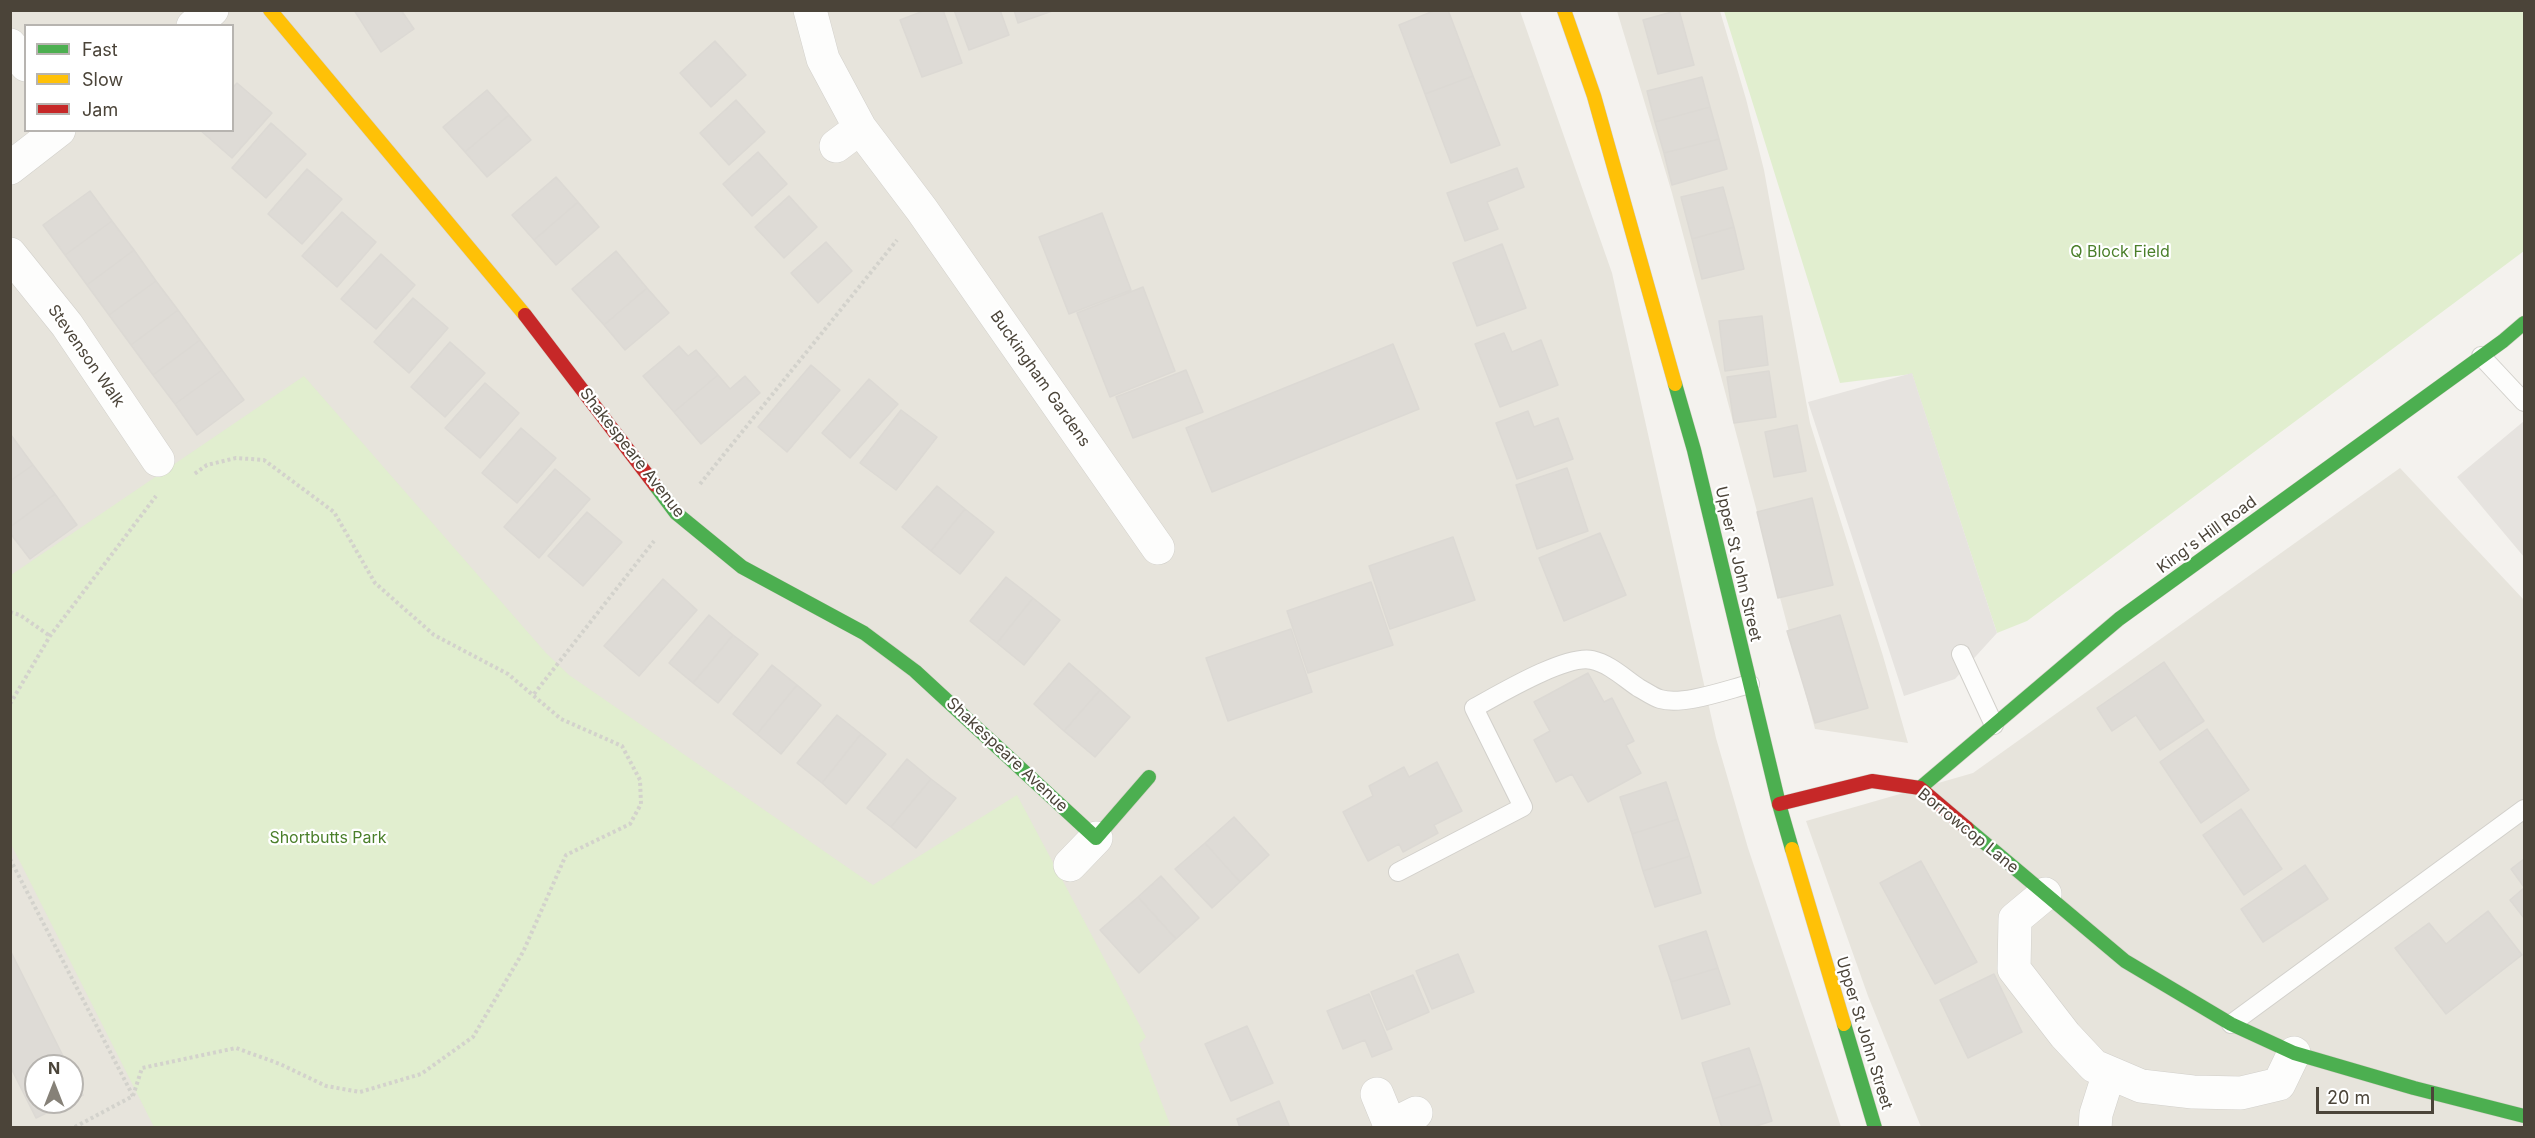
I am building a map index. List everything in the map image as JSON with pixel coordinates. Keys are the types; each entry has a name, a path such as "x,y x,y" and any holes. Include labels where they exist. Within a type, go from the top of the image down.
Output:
{"street":[{"path":"194,24 212,10"},
{"name":"Shakespeare Avenue","path":"270,10 517,304 676,513 742,567 864,633 915,671 1096,838"},
{"name":"Buckingham Gardens","path":"810,10 848,137 922,210 1158,548"},
{"name":"Upper St John Street","path":"1564,10 1594,96 1694,450 1779,804 1875,1128"},
{"path":"10,45 24,62"},
{"path":"10,168 56,132"},
{"name":"Stevenson Walk","path":"10,254 67,325 160,474"},
{"name":"King's Hill Road","path":"1920,788 2119,619 2524,323"},
{"path":"1070,865 1149,777"},
{"name":"Borrowcop Lane","path":"1779,804 1872,781 1920,788 2125,961 2231,1024 2294,1053 2414,1088 2524,1116"},
{"path":"2045,894 2015,919 2014,969 2065,1035 2094,1066 2140,1086 2193,1092 2241,1093 2279,1084 2294,1053"},
{"path":"2095,1128 2096,1114 2109,1072"},
{"path":"1377,1094 1399,1122"}],"lane":[{"path":"2481,356 2524,402"},
{"path":"1961,654 1994,725"},
{"path":"1398,872 1523,807 1474,708 1500,694 1562,664 1590,660 1618,671 1639,688 1660,699 1688,699 1750,684"},
{"path":"2231,1024 2524,809"}],"path":[{"path":"534,694 676,513 922,210"},
{"path":"73,1128 133,1096 142,1068 236,1048 280,1064 326,1086 360,1092 422,1074 473,1037 523,952 566,855 630,824 641,804 640,780 622,746 561,719 508,674 434,635 375,583 333,512 264,460 236,458 207,465 189,478"},
{"path":"10,704 50,636 160,474"},
{"path":"10,612 20,615 50,636"},
{"path":"10,859 133,1096"}],"shaded area":[{"path":"10,11 1520,11 1612,273 1716,738 1748,848 1841,1127 11,1127"},
{"path":"1617,11 1720,11 1764,170 1810,423 1908,743 1815,729 1672,193"},
{"path":"1912,373 1997,633 1955,679 1904,696 1808,402"},
{"path":"2524,421 2524,557 2457,477"},
{"path":"2400,468 2524,600 2524,1127 1921,1127 1868,996 1806,821 1973,773"}],"green space":[{"name":"Q Block Field","path":"1724,11 2524,11 2524,251 2027,621 1997,633 1912,374 1840,383"},
{"name":"Shortbutts Park","path":"304,376 546,653 569,675 873,885 1017,795 1146,1037 1139,1044 1171,1127 154,1127 11,844 11,575"}],"building":[{"path":"354,10 401,10 414,29 381,52"},
{"path":"926,10 943,10 962,63 922,77 900,20"},
{"path":"954,10 1000,10 1009,35 969,50"},
{"path":"1014,10 1055,10 1018,23"},
{"path":"1436,10 1448,10 1473,76 1425,94 1399,25"},
{"path":"1679,10 1694,65 1658,74 1643,20"},
{"path":"715,41 746,75 711,107 680,73"},
{"path":"1473,76 1500,145 1451,163 1425,94"},
{"path":"1702,77 1710,107 1655,122 1647,91"},
{"path":"237,83 272,113 232,158 202,132 234,132 234,86"},
{"path":"487,90 509,115 465,152 443,127"},
{"path":"736,100 765,132 729,165 700,133"},
{"path":"1710,107 1719,139 1664,153 1655,122"},
{"path":"509,115 531,140 487,177 465,152"},
{"path":"271,123 306,154 266,198 232,168"},
{"path":"1719,139 1727,169 1672,185 1664,153"},
{"path":"758,152 787,184 752,216 723,184"},
{"path":"1517,168 1524,187 1487,202 1498,229 1465,241 1447,193"},
{"path":"307,169 342,199 302,244 268,214"},
{"path":"556,177 578,202 534,240 512,215"},
{"path":"1723,187 1734,227 1692,239 1681,197"},
{"path":"90,191 112,221 65,255 43,225"},
{"path":"789,196 817,227 784,258 755,227"},
{"path":"578,202 599,227 556,265 534,240"},
{"path":"342,212 376,242 337,287 302,256"},
{"path":"1102,213 1131,290 1069,314 1039,237"},
{"path":"112,221 134,250 87,285 65,255"},
{"path":"1734,227 1744,269 1702,279 1692,239"},
{"path":"826,242 852,271 818,303 791,273"},
{"path":"1502,244 1526,308 1477,326 1453,263"},
{"path":"134,250 156,281 109,315 87,285"},
{"path":"616,251 647,288 604,325 572,289"},
{"path":"381,254 415,285 376,329 341,299"},
{"path":"156,281 178,310 131,345 109,315"},
{"path":"1143,287 1175,371 1110,397 1077,313"},
{"path":"647,288 669,313 625,350 604,325"},
{"path":"413,298 448,328 409,373 374,342"},
{"path":"178,310 200,340 153,375 131,345"},
{"path":"1762,316 1768,365 1725,371 1719,321"},
{"path":"1504,333 1512,352 1541,340 1558,385 1500,407 1475,344"},
{"path":"200,340 222,370 175,404 153,375"},
{"path":"450,342 485,373 445,417 411,387"},
{"path":"1393,344 1419,409 1212,492 1186,428"},
{"path":"679,346 688,356 696,350 718,375 674,412 643,376"},
{"path":"811,365 840,390 787,452 758,427"},
{"path":"222,370 244,400 197,435 175,404"},
{"path":"1186,370 1203,412 1133,438 1116,397"},
{"path":"1769,371 1776,417 1734,423 1727,377"},
{"path":"718,375 730,389 745,376 760,393 701,444 674,412"},
{"path":"869,379 898,404 850,458 822,433"},
{"path":"485,383 519,413 480,458 445,428"},
{"path":"901,410 937,437 896,490 860,463"},
{"path":"1528,411 1534,427 1558,418 1573,459 1517,479 1496,423"},
{"path":"1797,425 1806,471 1774,477 1765,432"},
{"path":"521,428 556,458 517,503 482,473"},
{"path":"10,436 33,465 10,481"},
{"path":"33,465 55,494 10,527 10,481"},
{"path":"1567,468 1588,531 1537,549 1516,485"},
{"path":"555,469 590,499 539,558 504,527"},
{"path":"937,486 965,509 931,551 902,527"},
{"path":"55,494 77,525 30,559 10,533 10,527"},
{"path":"1812,498 1833,585 1778,598 1757,512"},
{"path":"965,509 994,532 960,574 931,551"},
{"path":"587,512 622,542 583,586 548,556"},
{"path":"1600,533 1626,595 1564,621 1539,558"},
{"path":"1453,537 1475,600 1390,629 1369,566"},
{"path":"1006,577 1033,598 997,643 970,621"},
{"path":"663,579 697,610 639,676 604,646"},
{"path":"1371,582 1393,645 1308,673 1287,611"},
{"path":"1033,598 1060,620 1024,665 997,643"},
{"path":"709,615 733,635 693,683 669,663"},
{"path":"1840,615 1868,708 1815,723 1787,631"},
{"path":"1291,629 1312,692 1228,721 1206,658"},
{"path":"733,635 758,654 718,703 693,683"},
{"path":"2164,662 2204,721 2160,750 2136,715 2112,731 2097,708"},
{"path":"1069,663 1100,690 1064,731 1034,704"},
{"path":"772,665 797,685 757,734 733,714"},
{"path":"1588,673 1604,702 1612,698 1634,741 1626,745 1641,773 1588,802 1572,774 1556,782 1534,740 1550,731 1534,702"},
{"path":"797,685 821,705 781,754 757,734"},
{"path":"1100,690 1130,717 1095,757 1064,731"},
{"path":"837,715 861,734 822,783 797,763"},
{"path":"2207,729 2249,790 2201,823 2160,762"},
{"path":"861,734 886,754 846,804 822,783"},
{"path":"907,759 931,779 891,827 867,808"},
{"path":"1437,762 1462,811 1434,825 1438,833 1403,852 1399,844 1368,861 1343,812 1373,796 1369,786 1404,767 1409,777"},
{"path":"931,779 956,798 916,848 891,827"},
{"path":"1666,782 1678,819 1632,834 1620,797"},
{"path":"2241,809 2282,869 2244,895 2203,835"},
{"path":"1234,817 1269,855 1240,882 1205,843"},
{"path":"1678,819 1690,856 1643,871 1632,834"},
{"path":"1205,843 1240,882 1212,908 1175,869"},
{"path":"1690,856 1701,893 1655,907 1643,871"},
{"path":"2524,859 2524,887 2511,869"},
{"path":"1921,861 1977,962 1935,984 1880,883"},
{"path":"2305,865 2328,899 2263,942 2241,909"},
{"path":"1161,876 1199,918 1176,939 1138,897"},
{"path":"2524,888 2524,918 2510,900"},
{"path":"1138,897 1176,939 1139,973 1100,930"},
{"path":"2488,911 2522,955 2446,1014 2395,948 2429,923 2446,944"},
{"path":"1706,931 1718,968 1671,982 1659,946"},
{"path":"10,950 62,1054 24,1054 24,1094 10,1066"},
{"path":"1458,954 1474,992 1432,1009 1416,971"},
{"path":"1718,968 1730,1004 1682,1019 1671,982"},
{"path":"1994,974 2022,1032 1968,1058 1940,1000"},
{"path":"1413,975 1429,1012 1387,1030 1371,992"},
{"path":"1369,994 1392,1049 1372,1057 1365,1040 1343,1049 1327,1011"},
{"path":"1247,1026 1273,1083 1231,1101 1205,1044"},
{"path":"1749,1048 1761,1084 1713,1099 1702,1063"},
{"path":"1761,1084 1772,1121 1750,1128 1722,1128 1713,1099"},
{"path":"1279,1101 1290,1128 1240,1128 1237,1119"}],"traffic: fast":[{"path":"1920,788 2119,619 2503,341 2524,323"},
{"path":"1675,384 1694,450 1779,804 1792,849"},
{"path":"655,485 676,513 742,567 864,633 915,671 1096,838 1149,777"},
{"path":"1967,828 2125,961 2231,1024 2294,1053 2414,1088 2524,1116"},
{"path":"1844,1024 1875,1128"}],"traffic: slow":[{"path":"270,10 525,315"},
{"path":"1564,10 1594,96 1675,384"},
{"path":"1792,849 1844,1024"}],"traffic: jam":[{"path":"525,315 655,485"},
{"path":"1779,804 1872,781 1920,788 1967,828"}]}
